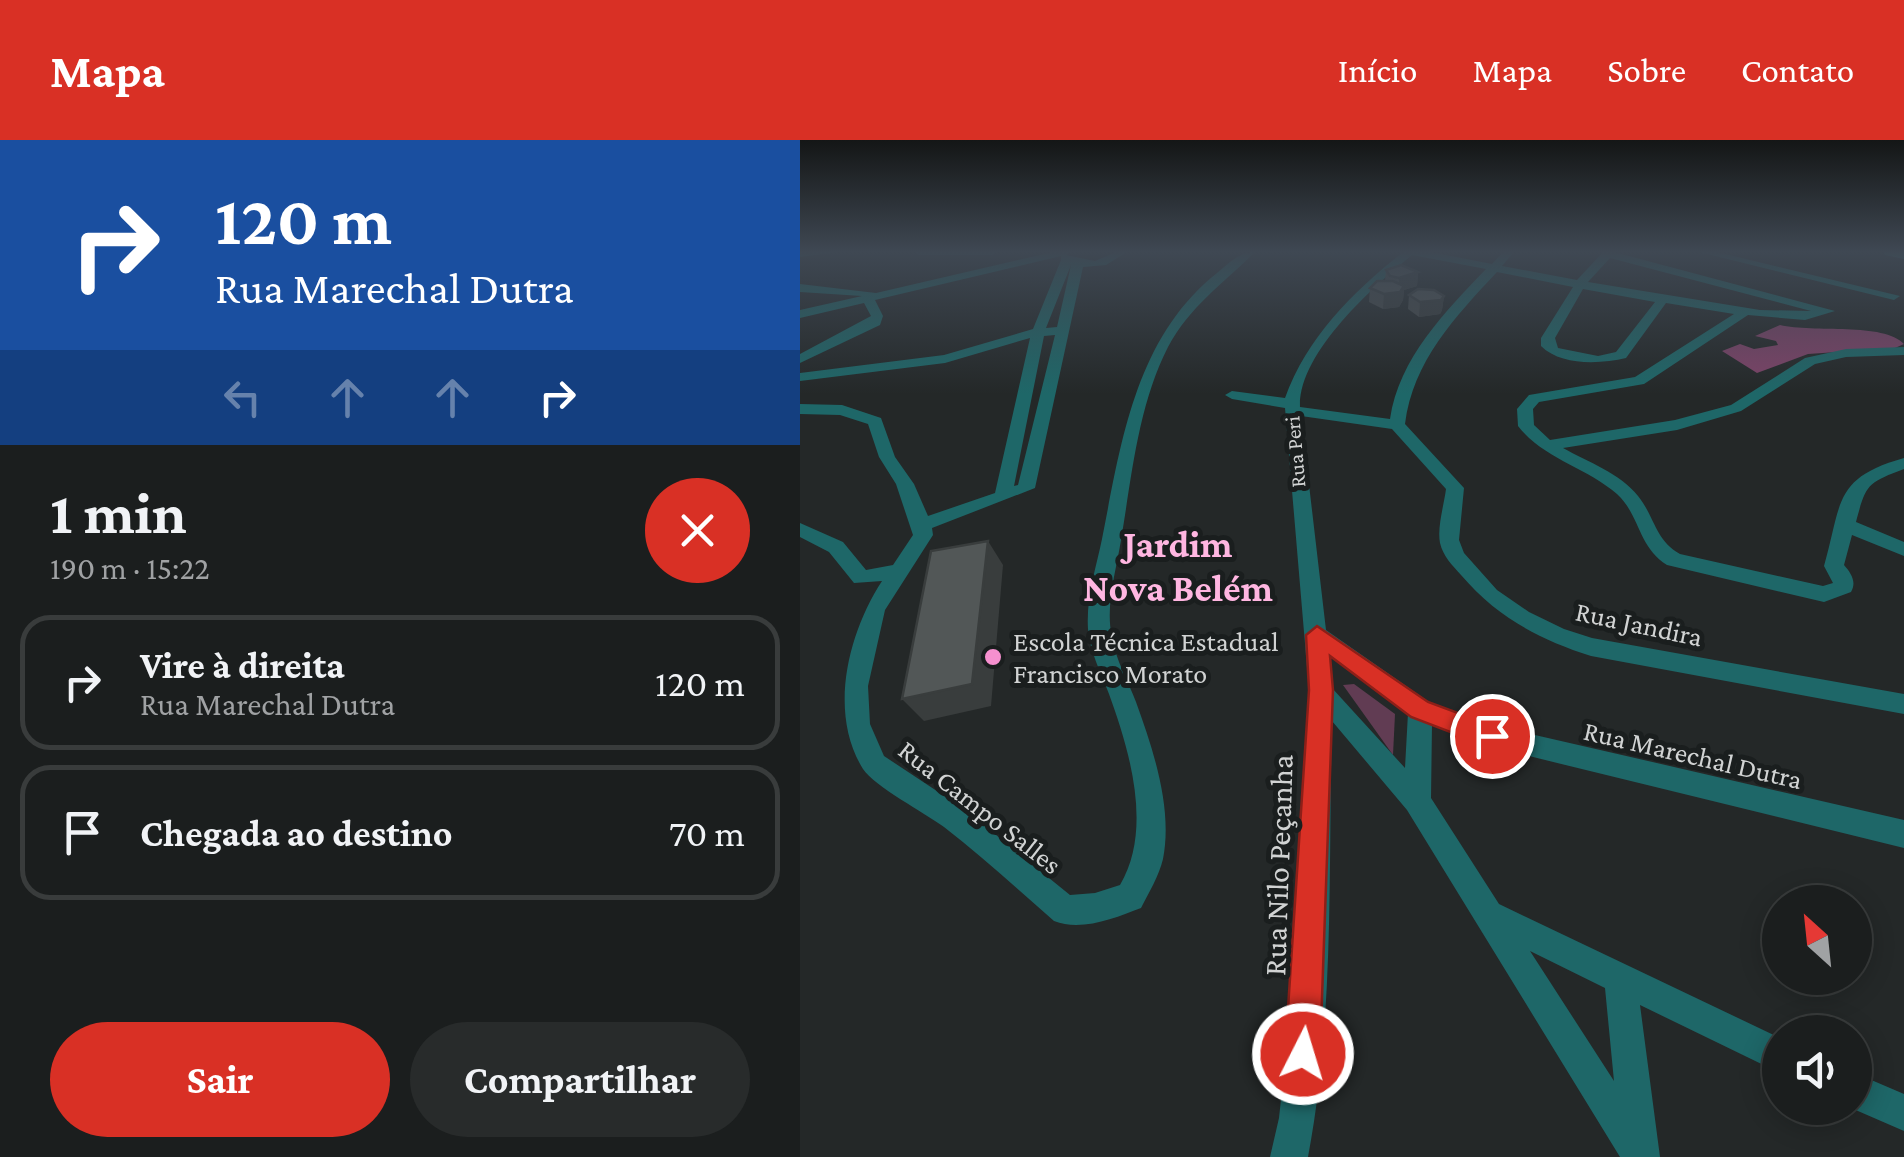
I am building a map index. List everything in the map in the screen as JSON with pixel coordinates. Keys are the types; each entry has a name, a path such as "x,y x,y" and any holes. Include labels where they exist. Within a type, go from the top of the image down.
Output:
{"street":[{"path":"800,314 862,299"},
{"path":"800,359 875,322 873,299"},
{"path":"1004,493 1038,332 1051,299"},
{"path":"801,410 842,410 875,421 887,456 905,484 922,524 1026,488 1064,299"},
{"name":"Rua Campo Salles","path":"922,524 919,544 896,572 875,609 856,686 858,724 874,764 954,818 1065,910 1095,908 1130,897 1150,852 1148,802 1128,716 1101,640 1100,586 1133,414 1165,339 1196,299"},
{"name":"Rua Peri","path":"1317,635 1292,407 1301,373 1355,299"},
{"path":"1232,395 1398,425 1398,402 1405,385 1447,319 1465,299"},
{"path":"1571,299 1547,342 1564,354 1598,360 1621,355 1663,299"},
{"path":"1678,299 1804,318 1818,318 1829,311 1785,299"},
{"path":"1744,312 1639,382 1534,398 1525,409 1526,426 1549,445 1623,490 1642,516 1648,539 1660,553 1811,592 1836,592 1844,587 1834,566 1856,487 1868,477 1904,463"},
{"path":"800,377 945,359 1038,332 1060,331"},
{"path":"1549,445 1642,432 1736,408 1794,368 1820,358 1904,351"},
{"name":"Rua Jandira","path":"1398,425 1455,488 1450,540 1455,556 1490,594 1521,618 1591,647 1904,704"},
{"path":"1848,526 1904,548"},
{"path":"800,529 836,546 861,578 896,572"},
{"name":"Rua Nilo Peçanha","path":"1289,1157 1297,1118 1309,989 1321,690 1317,635"},
{"name":"Rua Marechal Dutra","path":"1317,635 1420,710 1492,736 1904,834"},
{"path":"1321,690 1417,802 1493,916 1640,1157"},
{"path":"1417,802 1420,710"},
{"path":"1493,916 1762,1047"},
{"path":"1620,977 1640,1157"},
{"path":"1872,1098 1904,1112"}],"shaded area":[{"path":"1780,325 1865,330 1894,337 1904,344 1895,348 1808,354 1757,373 1722,351 1740,344 1754,349 1778,345 1755,336"},
{"path":"1354,684 1395,714 1393,755 1343,685"}],"building":[{"path":"988,541 972,684 902,699 931,551"}],"place":[{"name":"Escola Técnica Estadual Francisco Morato","path":"993,657"}],"district":[{"name":"Jardim Nova Belém","path":"1178,566"}],"route":[{"path":"1303,1054 1321,690 1317,635 1420,710 1492,736"}]}
